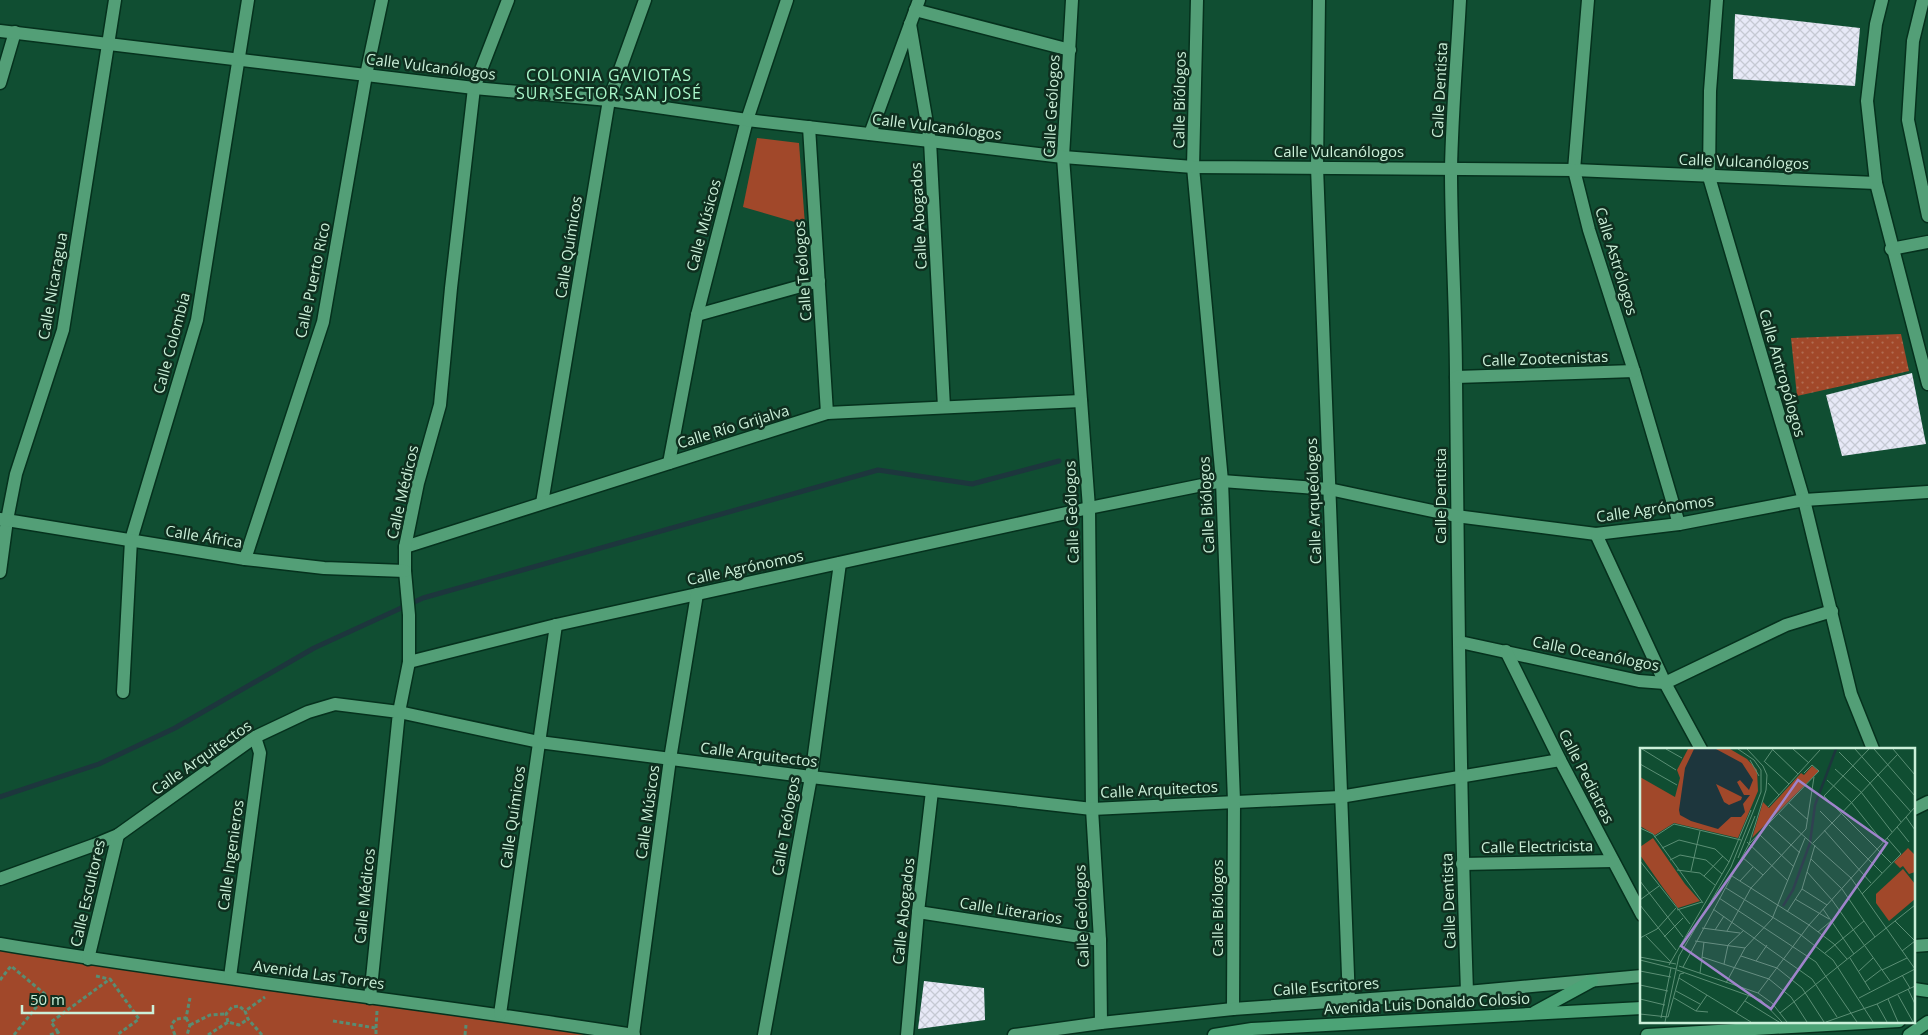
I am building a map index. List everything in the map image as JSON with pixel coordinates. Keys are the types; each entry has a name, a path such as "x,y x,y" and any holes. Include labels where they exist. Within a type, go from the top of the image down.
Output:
{"main road":[{"path":"1532,1014 1592,981"},
{"name":"Avenida Luis Donaldo Colosio","path":"1214,1035 1252,1029 1640,1008"},
{"path":"1909,1035 1928,1021"},
{"path":"1646,1035 1881,1022"}],"street":[{"name":"Calle Nicaragua","path":"0,572 3,519 63,330 115,0"},
{"name":"Calle Colombia","path":"123,692 131,540 197,320 248,0"},
{"name":"Calle Puerto Rico","path":"244,559 323,322 366,75 382,0"},
{"name":"Calle Médicos","path":"370,998 399,712 409,662 409,614 405,547 418,484 440,405 451,288 474,88 508,0"},
{"name":"Calle Químicos","path":"542,504 609,100 645,0"},
{"name":"Calle Músicos","path":"669,463 697,315 747,120 787,0"},
{"name":"Calle Geólogos","path":"1072,0 1063,157 1089,508 1092,808 1100,940 1100,1023"},
{"name":"Calle Biólogos","path":"1197,0 1193,167 1222,481 1234,801 1233,1008"},
{"name":"Calle Arqueólogos","path":"1319,0 1317,167 1349,1001"},
{"name":"Calle Dentista","path":"1460,0 1452,168 1462,864 1467,992"},
{"name":"Calle Astrólogos","path":"1588,0 1574,170 1589,230 1634,371 1679,524"},
{"name":"Calle Antropólogos","path":"1717,0 1710,91 1709,176 1804,500 1852,694 1873,748"},
{"path":"1882,0 1876,24 1867,101 1876,183 1891,249 1928,384"},
{"path":"1923,0 1913,41 1908,120 1928,216"},
{"path":"870,134 917,5 1070,50"},
{"name":"Calle Abogados","path":"910,24 930,141 944,407"},
{"name":"Calle Vulcanólogos","path":"0,31 474,88 609,100 747,120 1063,157 1193,167 1574,170 1876,183"},
{"path":"0,83 15,32"},
{"name":"Calle Teólogos","path":"809,127 827,413"},
{"path":"1891,249 1928,242"},
{"path":"697,315 819,281"},
{"name":"Calle Zootecnistas","path":"1456,377 1634,371"},
{"name":"Calle Río Grijalva","path":"405,547 827,413 1081,401"},
{"name":"Calle Agrónomos","path":"409,662 556,625 1089,508 1222,481 1329,489 1456,516 1596,534 1679,524 1804,500 1928,492"},
{"name":"Calle África","path":"3,519 244,559 324,568 405,571"},
{"path":"1596,534 1665,683 1700,748"},
{"name":"Calle Teólogos","path":"764,1035 811,777 840,563"},
{"name":"Calle Músicos","path":"634,1035 670,759 697,594"},
{"name":"Calle Oceanólogos","path":"1460,642 1639,681 1665,683 1786,625 1832,611"},
{"name":"Calle Químicos","path":"500,1014 556,625"},
{"name":"Calle Pediatras","path":"1506,651 1560,760 1640,911"},
{"name":"Calle Arquitectos","path":"0,879 118,835 255,737 308,712 335,704 399,712 540,742 811,777 1092,808 1340,797 1560,760"},
{"name":"Calle Ingenieros","path":"230,977 260,753 255,737"},
{"name":"Calle Abogados","path":"907,1035 918,912 932,791"},
{"path":"1916,808 1928,802"},
{"name":"Calle Escultores","path":"88,959 118,835"},
{"name":"Calle Electricista","path":"1462,864 1613,861"},
{"name":"Calle Literarios","path":"918,912 1100,940"},
{"name":"Avenida Las Torres","path":"0,944 88,959 500,1014 634,1035"},
{"name":"Calle Escritores","path":"1014,1035 1233,1008 1467,992 1640,976"}],"path":[{"path":"0,980 11,966 46,995 14,1035"},
{"path":"59,1034 50,1022 110,979 139,1019 117,1035"},
{"path":"245,1011 266,997 256,995"},
{"path":"187,1035 190,1026 186,1018 190,998"},
{"path":"190,1026 210,1016 226,1014 232,1007 239,1006 245,1011 248,1019 262,1035"},
{"path":"226,1014 228,1022"},
{"path":"174,1035 171,1025 176,1019 186,1018"},
{"path":"208,1035 228,1022 239,1025 248,1019"},
{"path":"333,1021 376,1028 376,1035"},
{"path":"50,1035 59,1034"}],"shaded area":[{"path":"757,138 799,143 805,225 743,207"},
{"path":"1901,334 1909,371 1797,396 1791,338"},
{"path":"0,949 618,1035 0,1035"}],"building":[{"path":"1735,14 1860,28 1855,86 1733,79"},
{"path":"1912,373 1926,444 1842,456 1826,395"},
{"path":"924,981 984,988 985,1020 918,1029"}],"waterway":[{"path":"0,797 99,764 175,728 314,648 423,598 878,470 972,484 1059,461"}],"district":[{"name":"COLONIA GAVIOTAS SUR SECTOR SAN JOSÉ","path":"609,84"}]}
